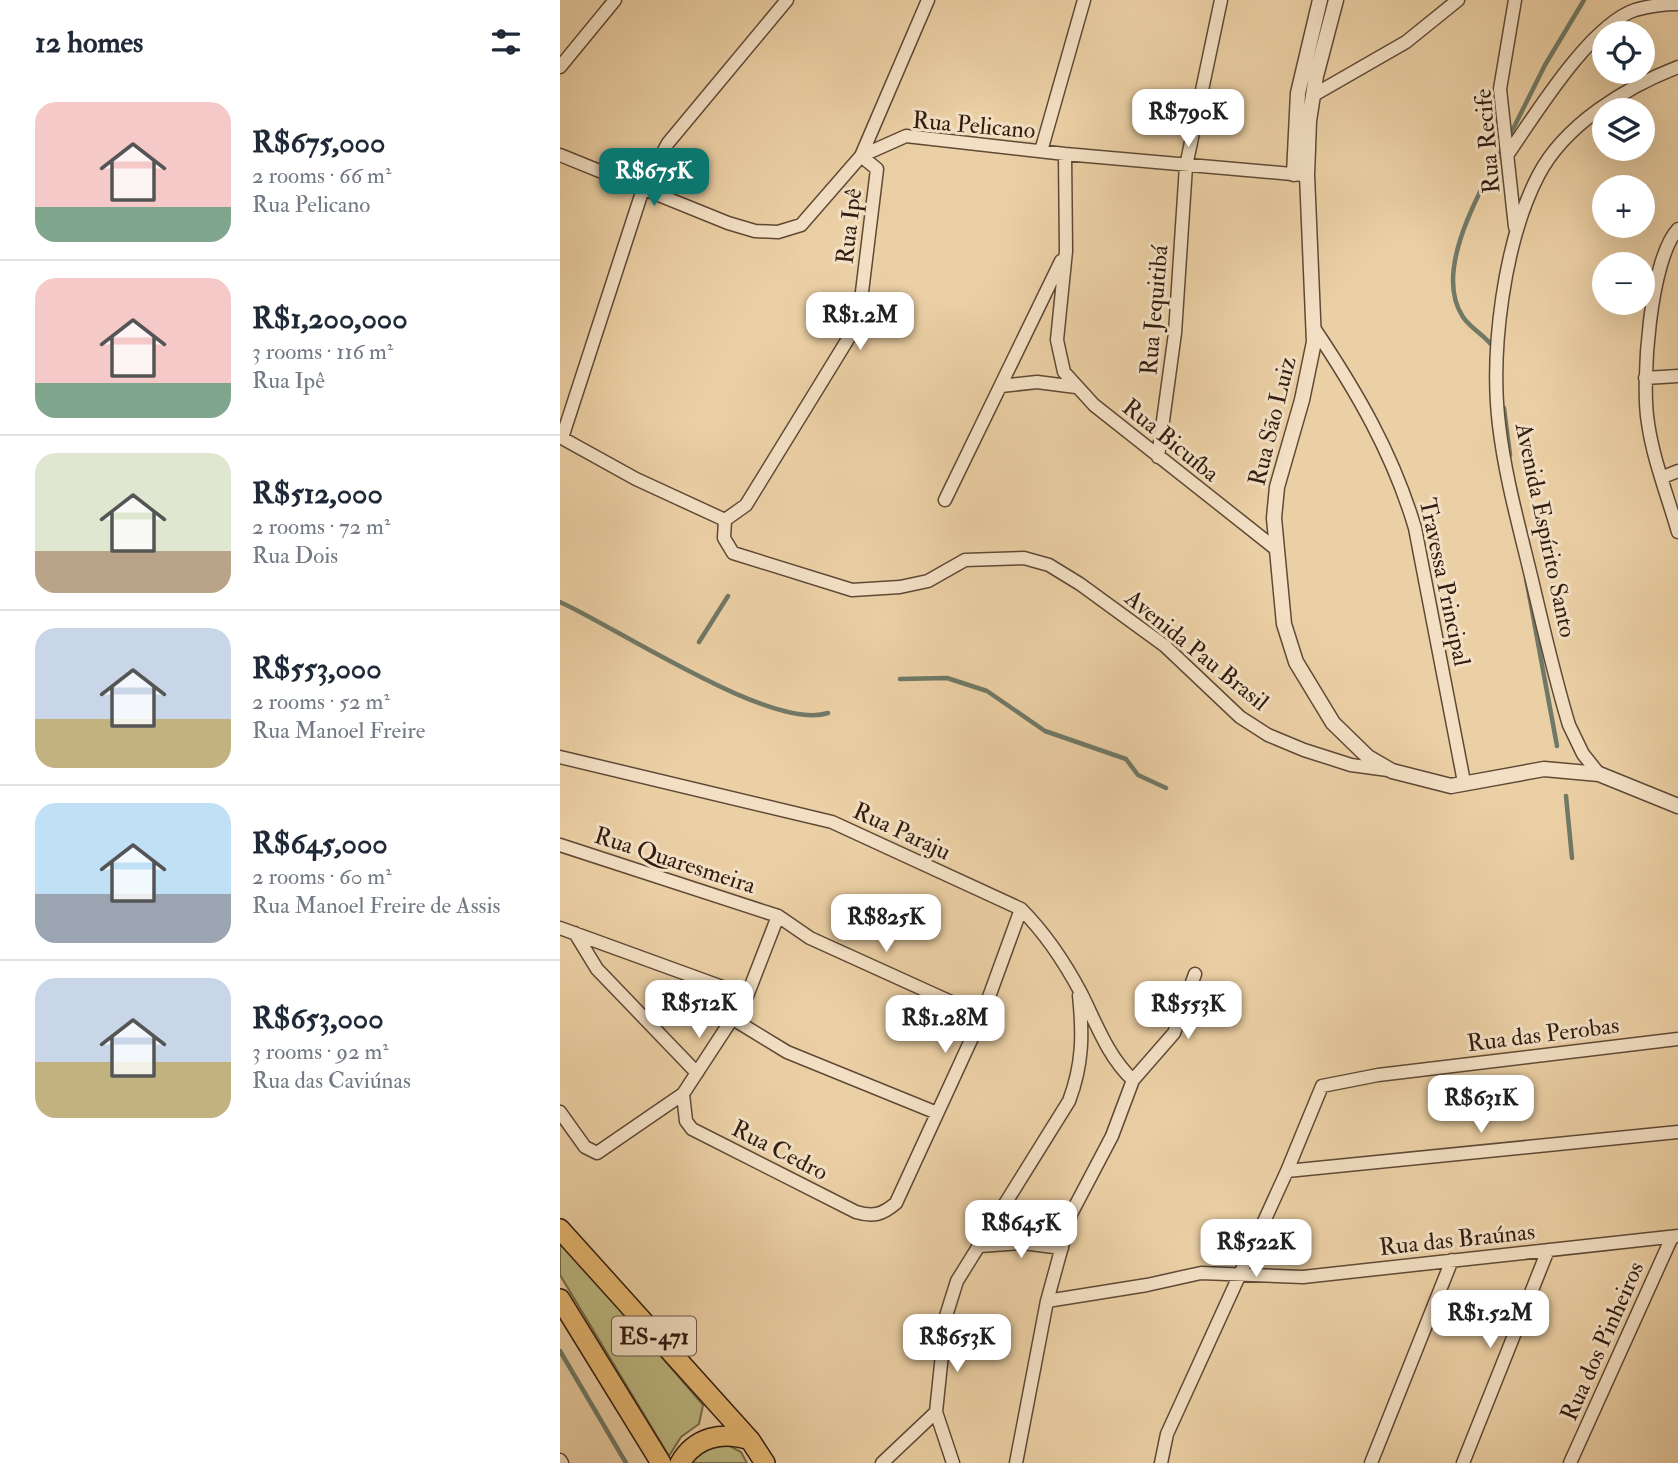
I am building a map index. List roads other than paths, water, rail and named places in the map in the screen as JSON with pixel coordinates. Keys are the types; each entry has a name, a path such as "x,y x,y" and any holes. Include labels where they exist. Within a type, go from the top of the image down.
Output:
{"main road":[{"name":"ES-471","path":"560,1229 750,1440 765,1463"},
{"name":"ES-471","path":"560,1299 661,1463"},
{"path":"680,1463 690,1448 703,1439 736,1436 750,1440"}],"street":[{"path":"560,67 615,0"},
{"path":"725,520 636,479 561,437 643,189 668,144 787,0"},
{"name":"Rua Ipê","path":"725,520 746,505 848,339 862,292 877,169 861,156 928,0"},
{"path":"1041,151 1084,0"},
{"name":"Rua Jequitibá","path":"1158,457 1169,389 1186,166 1221,0"},
{"name":"Rua São Luiz","path":"1320,0 1298,93 1300,175 1314,328 1302,400 1277,487 1276,549 1284,624 1296,662 1333,723 1367,757 1392,771 1451,786 1544,769 1600,774"},
{"name":"Rua São Luiz","path":"1300,175 1312,96 1336,0"},
{"path":"1312,96 1350,77 1406,42 1458,0"},
{"name":"Rua Recife","path":"1515,0 1500,89 1501,121 1508,154 1516,237"},
{"path":"1508,154 1559,79 1618,19 1634,10 1678,4"},
{"name":"Avenida Espírito Santo","path":"1600,774 1583,754 1569,725 1559,693 1508,479 1499,425 1496,349 1516,237 1539,174 1570,135 1601,107 1640,82 1678,67"},
{"name":"Rua Pelicano","path":"560,155 728,223 755,231 778,232 801,225 861,156 906,136 1186,166 1300,175"},
{"path":"1065,154 1066,251 1057,340 1059,359 1076,387"},
{"path":"1678,229 1662,258 1645,378 1648,424 1678,532"},
{"path":"945,500 1066,251"},
{"name":"Travessa Principal","path":"1314,328 1356,391 1387,448 1404,491 1415,528 1464,782"},
{"path":"1645,378 1678,376"},
{"path":"1001,386 1037,382 1076,387"},
{"name":"Rua Bicuíba","path":"1076,387 1158,457 1276,549"},
{"path":"1663,477 1678,471"},
{"name":"Avenida Pau Brasil","path":"725,520 724,538 733,553 852,590 900,587 928,581 965,560 1024,558 1049,565 1080,584 1165,646 1240,717 1268,735 1351,765 1392,771"},
{"name":"Rua Paraju","path":"560,757 832,822 1021,909 1040,928 1079,988 1113,1057 1133,1080"},
{"path":"1600,774 1678,806"},
{"name":"Rua Quaresmeira","path":"560,845 778,916 810,937 982,1016"},
{"path":"733,1019 787,1052 937,1113 982,1016 1021,909"},
{"path":"560,1112 585,1147 597,1153 683,1094 747,996 778,916"},
{"path":"560,928 747,996"},
{"path":"575,933 597,968 697,1073"},
{"path":"1016,1463 1047,1301 1077,1197 1112,1136 1133,1080 1174,1033 1195,974"},
{"path":"953,1463 936,1412 949,1300 957,1281 1069,1101 1080,1072 1083,1039 1079,988"},
{"name":"Rua das Perobas","path":"1161,1463 1167,1434 1287,1171 1322,1086 1352,1079 1678,1039"},
{"name":"Rua Cedro","path":"683,1094 686,1121 692,1129 856,1212 870,1216 884,1213 896,1202 937,1113"},
{"path":"1287,1171 1678,1132"},
{"name":"Rua das Braúnas","path":"1047,1301 1147,1285 1201,1273 1303,1277 1675,1236"},
{"name":"Rua dos Pinheiros","path":"1570,1463 1675,1236"},
{"path":"980,1246 1023,1243 1062,1248"},
{"path":"1463,1463 1548,1250"},
{"path":"1371,1463 1452,1260"},
{"path":"882,1463 936,1412"}],"waterway":[{"path":"1509,137 1545,65 1584,0"},
{"path":"1494,348 1463,317 1455,298 1453,277 1463,231 1503,148"},
{"path":"1504,408 1510,455"},
{"path":"1526,578 1557,746"},
{"path":"699,642 728,596"},
{"path":"560,602 734,693 803,715 828,713"},
{"path":"900,679 947,678 987,691 1045,731 1126,759 1138,775 1166,788"},
{"path":"1566,796 1572,858"},
{"path":"560,1351 626,1463"}]}
